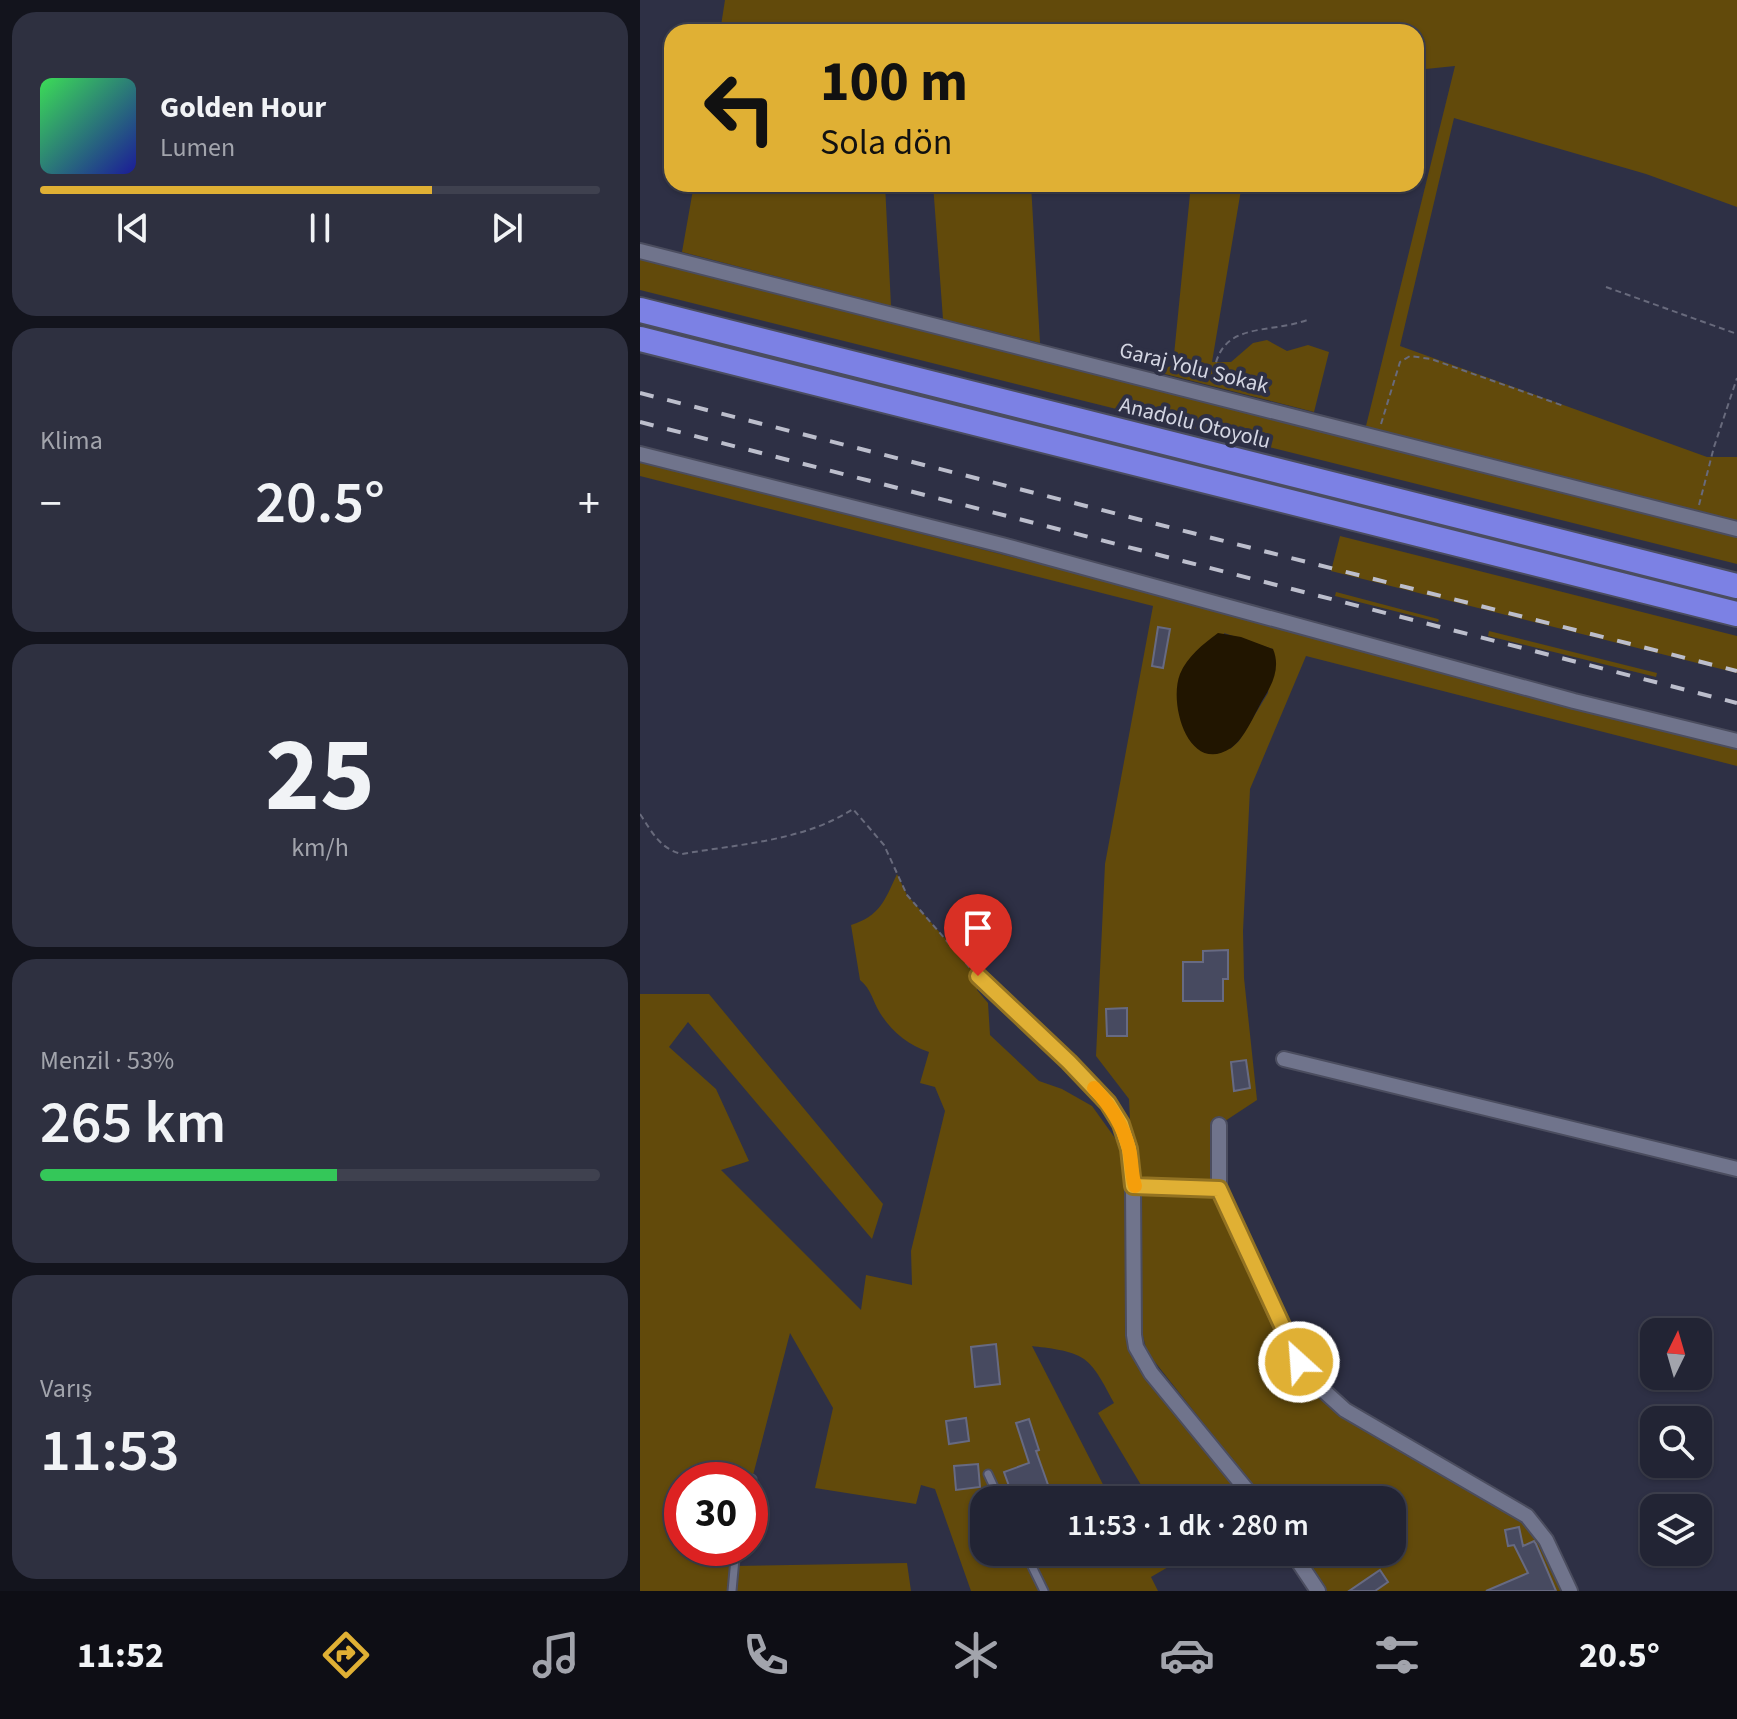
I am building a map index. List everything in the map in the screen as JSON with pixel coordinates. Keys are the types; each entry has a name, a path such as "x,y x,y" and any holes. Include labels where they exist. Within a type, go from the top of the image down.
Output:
{"highway":[{"name":"Anadolu Otoyolu","path":"640,310 1737,586"},
{"path":"640,339 1737,614"}],"street":[{"name":"Garaj Yolu Sokak","path":"640,251 1737,529"},
{"path":"640,454 1002,545 1574,701 1737,741"},
{"path":"1284,1059 1737,1169"},
{"path":"1219,1125 1219,1189 1286,1336 1313,1381 1345,1410 1472,1485 1513,1505 1527,1516 1546,1540 1570,1591"},
{"path":"1219,1189 1133,1186 1132,1272 1136,1347 1151,1373 1244,1486"},
{"path":"1301,1566 1318,1591"}],"lane":[{"path":"978,976 1108,1103 1121,1124 1129,1149 1133,1186"},
{"path":"988,1474 994,1486"},
{"path":"732,1591 734,1566"},
{"path":"1032,1566 1044,1591"}],"path":[{"path":"1606,287 1737,334"},
{"path":"1214,395 1215,368 1223,345 1237,335 1292,326 1310,319"},
{"path":"1379,437 1400,362 1410,356 1431,359 1564,406"},
{"path":"1695,518 1737,378"},
{"path":"640,814 661,844 682,854 806,831 832,822 853,809 884,845 907,895 978,976"}],"shaded area":[{"path":"725,0 1737,0 1737,207 1646,174 1454,118 1400,346 1707,457 1737,457 1737,522 1397,437 1366,426 1455,66 1424,69 1424,24 721,24"},
{"path":"693,192 885,192 891,306 682,252"},
{"path":"934,192 1031,192 1040,343 943,319"},
{"path":"1190,192 1241,192 1212,362 1231,362 1253,343 1267,340 1287,351 1308,345 1329,352 1314,412 1157,372 1173,365"},
{"path":"640,256 1737,532 1737,564 640,290"},
{"path":"640,462 1737,742 1737,766 1306,656 1250,789 1243,931 1244,978 1257,1100 1219,1125 1219,1189 1133,1186 1129,1099 1096,1056 1105,864 1153,606 640,476","holes":["1224,633 1273,649 1268,693 1239,741 1230,749"]},
{"path":"1340,536 1737,636 1737,673 1331,571"},
{"path":"1336,592 1438,619 1439,620 1335,596"},
{"path":"1489,631 1657,673 1656,677 1488,636"},
{"path":"1218,633 1241,637 1273,649 1276,670 1245,732 1231,748 1216,754 1204,752 1193,745 1185,733 1177,702 1177,687 1187,662"},
{"path":"897,874 907,895 978,976 977,990 988,1003 990,1035 1039,1081 1062,1089 1092,1106 1115,1138 1125,1162 1129,1342 1237,1486 1142,1486 1098,1413 1114,1403 1093,1368 1073,1353 1032,1346 1104,1486 970,1486 970,1566 1170,1566 1151,1577 1158,1591 971,1591 935,1489 921,1485 916,1504 815,1488 833,1408 790,1333 756,1462 664,1462 664,1566 907,1563 911,1591 640,1591 640,994 709,994 883,1204 872,1239 688,1022 669,1047 716,1089 749,1161 721,1170 861,1310 866,1275 912,1285 911,1251 945,1111 935,1087 920,1083 929,1052 907,1042 895,1032 860,980 851,925 869,917 885,899"},
{"path":"1138,1192 1209,1195 1217,1199 1307,1382 1512,1509 1539,1537 1564,1591 1326,1591 1309,1566 1406,1566 1406,1486 1253,1486 1147,1352 1140,1324"}],"building":[{"path":"1158,627 1170,629 1163,668 1152,666"},
{"path":"1228,950 1228,979 1223,979 1223,1001 1183,1001 1183,962 1203,962 1203,951"},
{"path":"1127,1008 1127,1036 1107,1036 1106,1009"},
{"path":"1246,1060 1250,1088 1234,1091 1231,1062"},
{"path":"996,1344 1000,1384 975,1387 971,1347"},
{"path":"966,1418 969,1441 949,1444 946,1421"},
{"path":"1029,1419 1048,1486 1009,1486 1004,1472 1029,1463 1016,1423"},
{"path":"978,1464 980,1486 956,1490 954,1466"},
{"path":"1519,1527 1523,1546 1534,1541 1536,1544 1556,1591 1486,1591 1528,1573 1514,1545 1508,1546 1505,1530"},
{"path":"1380,1570 1388,1582 1375,1591 1349,1591"}],"railway":[{"path":"640,393 1737,671"},
{"path":"640,422 1737,703"}],"slow traffic":[{"path":"1094,1088 1121,1124 1135,1186"}],"route":[{"path":"978,976 1108,1103 1121,1124 1129,1149 1133,1186 1219,1189 1299,1362"}]}
